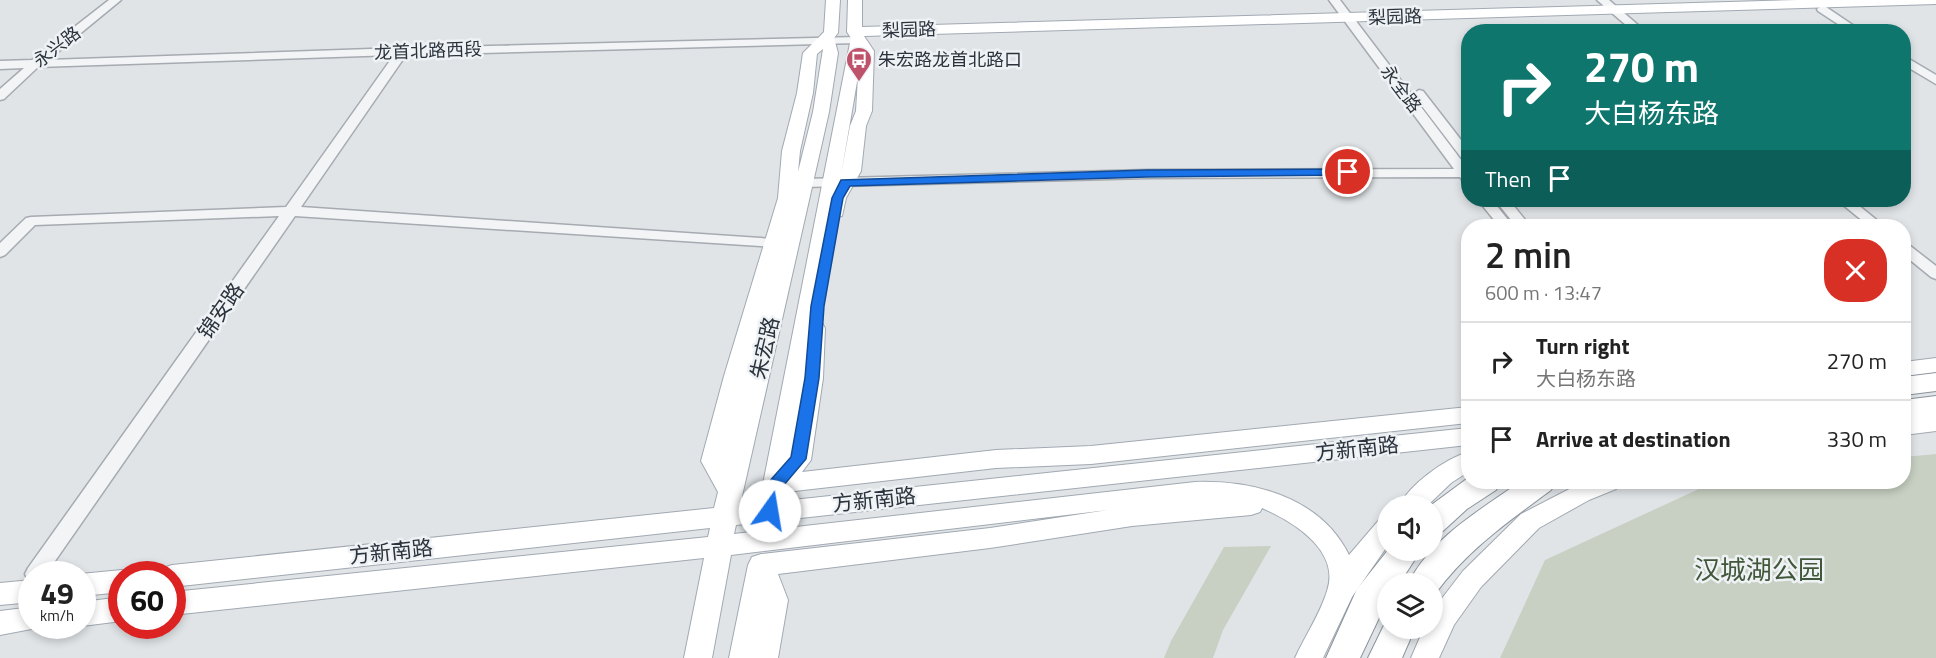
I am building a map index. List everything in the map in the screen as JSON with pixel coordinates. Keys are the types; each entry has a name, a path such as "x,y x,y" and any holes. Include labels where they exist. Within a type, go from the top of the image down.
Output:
{"highway":[{"path":"1911,385 1936,382"},
{"path":"1911,409 1936,406"},
{"path":"1443,512 1475,489"},
{"path":"1432,573 1473,531 1531,489"},
{"path":"1344,658 1369,599 1398,561"},
{"path":"1386,658 1394,639"}],"main road":[{"name":"朱宏路","path":"698,658 728,504 799,207 796,180 821,112 831,53 829,36 833,0"},
{"path":"855,0 855,33"},
{"path":"855,33 869,12 868,0"},
{"name":"梨园路","path":"855,33 1356,21 1936,0"},
{"name":"梨园路","path":"1618,13 1936,5"},
{"name":"朱宏路","path":"743,658 775,484 838,183 855,33"},
{"path":"728,504 713,461 787,198 796,180"},
{"path":"1911,368 1936,365"},
{"path":"775,484 996,459 1091,455 1461,416"},
{"path":"1911,426 1936,423"},
{"name":"方新南路","path":"186,574 728,504 770,511 1461,438"},
{"path":"1422,495 1442,476 1461,465"},
{"path":"1425,658 1443,618 1472,579 1530,521 1590,489"},
{"name":"方新南路","path":"186,603 719,547 763,553 1198,491 1240,493 1258,497 1276,502 1305,520 1330,546 1339,560 1342,574 1341,592"},
{"path":"1309,658 1352,573 1377,542"},
{"path":"763,553 774,600 764,658"},
{"path":"1,623 18,621"}],"street":[{"name":"永兴路","path":"0,96 116,0"},
{"name":"永全路","path":"1334,0 1356,21 1461,149"},
{"name":"永全路","path":"1345,0 1356,21 1461,166"},
{"path":"1602,0 1631,24"},
{"path":"1821,9 1845,24"},
{"name":"龙首北路西段","path":"0,65 829,36 855,33"},
{"name":"锦安路","path":"42,561 405,50"},
{"name":"龙首北路西段","path":"0,60 39,62"},
{"path":"1911,64 1936,80"},
{"path":"796,180 838,183 1147,174 1461,174"},
{"path":"1491,207 1500,219"},
{"path":"1508,207 1517,219"},
{"path":"1853,207 1868,219"},
{"path":"0,252 31,221 292,211 774,243"},
{"path":"1911,254 1936,274"},
{"name":"锦安路","path":"1,623 18,596"}],"green space":[{"name":"汉城湖公园","path":"1936,454 1936,658 1500,658 1545,560 1699,489 1911,489 1911,456"},
{"path":"1271,546 1223,630 1213,658 1164,658 1171,641 1224,547"}],"place":[{"name":"朱宏路龙首北路口","path":"859,83"}],"route":[{"path":"770,511 775,484 799,459 812,378 817,306 837,198 846,183 949,178 1348,172"}]}
